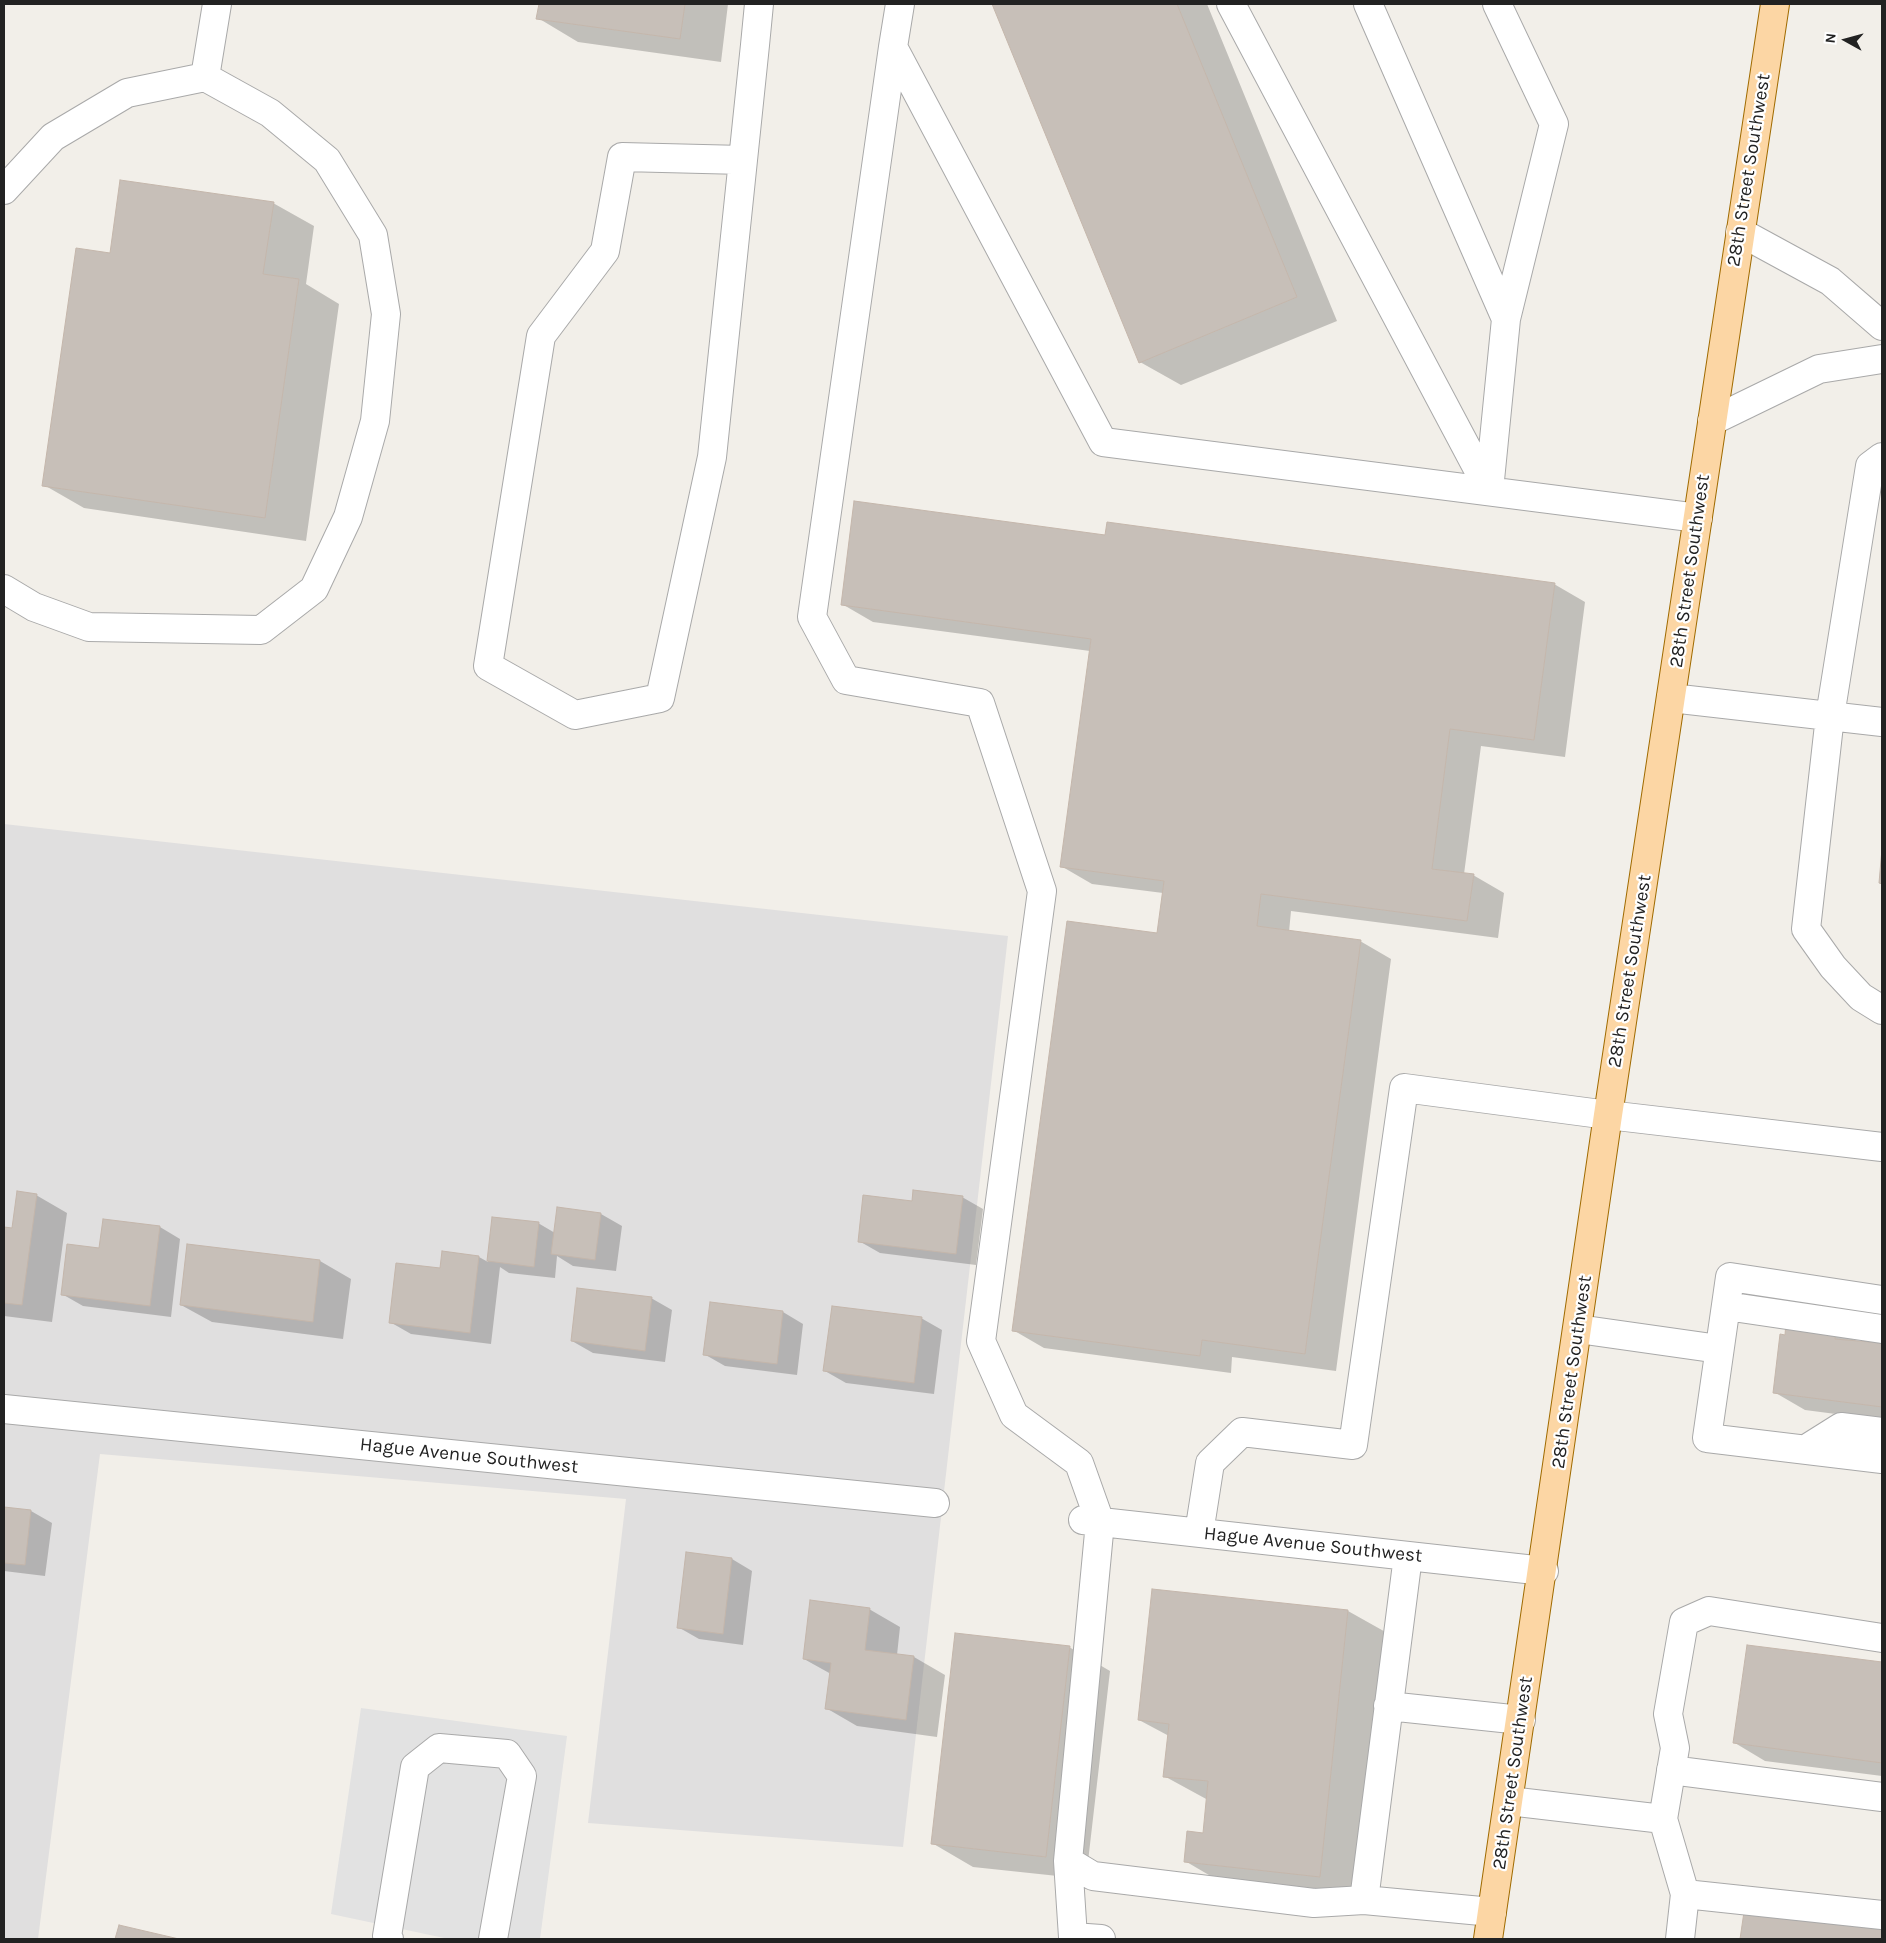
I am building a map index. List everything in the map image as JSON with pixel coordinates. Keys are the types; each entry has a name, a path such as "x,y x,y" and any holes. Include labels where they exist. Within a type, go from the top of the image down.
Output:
{"main road":[{"name":"28th Street Southwest","path":"1488,1939 1544,1571 1608,1115 1775,4"}],"street":[{"path":"205,77 217,4"},
{"path":"743,160 622,157 605,251 541,336 488,666 576,716 660,698 712,456 743,160 759,4"},
{"path":"900,4 812,617 846,680 980,703 1042,890 981,1341 1014,1415 1079,1463 1091,1521 1068,1861 1073,1938 1101,1939"},
{"path":"1231,4 1488,490"},
{"path":"1368,4 1506,319"},
{"path":"1488,490 1506,319 1554,124 1497,4"},
{"path":"893,47 1103,442 1698,518"},
{"path":"4,190 53,137 127,93 205,77 270,113 327,160 372,235 386,314 375,421 348,517 314,589 261,630 89,627 34,607 4,589"},
{"path":"1740,232 1830,281 1882,326"},
{"path":"1712,421 1819,369 1882,359"},
{"path":"1882,457 1870,466 1830,716 1806,929 1832,967 1860,997 1882,1010"},
{"path":"1671,698 1882,722"},
{"path":"1199,1533 1210,1463 1242,1432 1353,1445 1404,1088 1608,1115 1882,1147"},
{"path":"1882,1300 1730,1277 1707,1438 1882,1459"},
{"path":"1726,1306 1882,1329"},
{"path":"1578,1329 1719,1349"},
{"name":"Hague Avenue Southwest","path":"4,1409 935,1504"},
{"path":"1806,1449 1841,1427 1882,1432"},
{"name":"Hague Avenue Southwest","path":"1091,1521 1544,1571"},
{"path":"1364,1900 1408,1556"},
{"path":"1680,1939 1685,1894 1663,1818 1676,1748 1668,1714 1684,1622 1709,1611 1882,1638"},
{"path":"1388,1706 1521,1720"},
{"path":"389,1939 387,1936 415,1767 439,1748 506,1754 522,1776 494,1939"},
{"path":"1671,1770 1882,1796"},
{"path":"1509,1801 1663,1818"},
{"path":"1068,1861 1093,1876 1314,1903 1364,1900 1492,1912"},
{"path":"1685,1894 1882,1915"}],"shaded area":[{"path":"4,824 1008,936 903,1847 588,1823 626,1499 100,1454 38,1939 4,1939"},
{"path":"361,1708 567,1736 540,1939 449,1939 331,1914"}],"building":[{"path":"539,4 685,4 680,39 536,19"},
{"path":"992,4 1177,4 1297,297 1139,363"},
{"path":"120,180 274,202 263,274 299,279 265,518 42,486 76,248 110,253"},
{"path":"854,501 1105,535 1107,522 1555,583 1534,740 1450,729 1432,869 1474,874 1467,921 1261,894 1257,926 1361,940 1305,1354 1202,1340 1200,1356 1012,1331 1067,921 1157,933 1164,881 1060,867 1091,639 841,605"},
{"path":"1882,849 1882,884 1879,883"},
{"path":"913,1190 963,1196 956,1254 858,1242 863,1195 912,1201"},
{"path":"17,1191 37,1194 22,1305 4,1303 4,1227 12,1228"},
{"path":"557,1207 601,1213 595,1260 551,1254"},
{"path":"492,1217 539,1222 534,1267 487,1261"},
{"path":"103,1219 160,1226 150,1306 61,1295 67,1244 99,1248"},
{"path":"187,1244 320,1260 313,1322 180,1305"},
{"path":"442,1251 479,1256 470,1333 389,1323 396,1263 440,1268"},
{"path":"577,1288 652,1297 645,1351 571,1341"},
{"path":"710,1302 783,1311 777,1364 703,1355"},
{"path":"832,1306 922,1317 914,1383 823,1371"},
{"path":"1786,1322 1837,1329 1835,1339 1882,1343 1882,1407 1773,1393 1780,1334 1785,1335"},
{"path":"4,1507 31,1510 25,1565 4,1563"},
{"path":"686,1552 732,1558 723,1634 677,1628"},
{"path":"1152,1589 1348,1610 1320,1877 1184,1862 1187,1831 1203,1833 1208,1781 1163,1777 1169,1724 1138,1720"},
{"path":"810,1600 870,1608 865,1650 914,1656 906,1720 825,1709 831,1663 803,1659"},
{"path":"955,1633 1070,1646 1046,1857 931,1844"},
{"path":"1747,1645 1882,1662 1882,1763 1733,1743"},
{"path":"1744,1912 1882,1929 1882,1939 1740,1939"},
{"path":"119,1925 179,1939 115,1939"}]}
